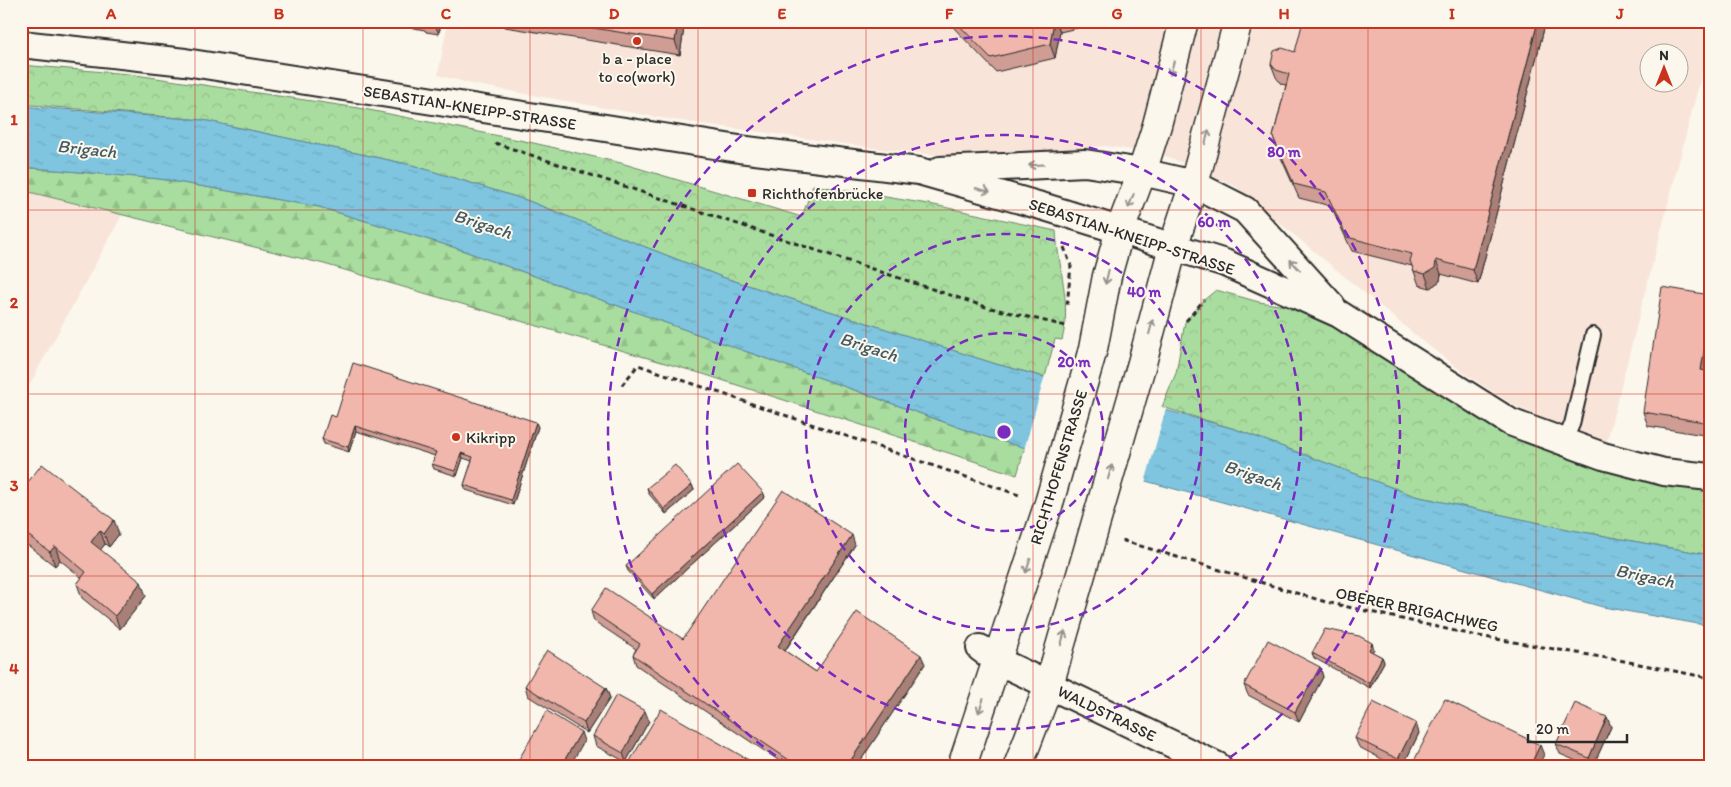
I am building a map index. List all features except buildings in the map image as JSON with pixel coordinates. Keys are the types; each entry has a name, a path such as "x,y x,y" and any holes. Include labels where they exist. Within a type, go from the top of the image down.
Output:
{"street":[{"name":"RICHTHOFENSTRASSE","path":"962,766 988,654 1049,503 1093,350 1107,276 1120,230 1157,125 1184,21"},
{"path":"1018,766 1049,685 1142,363 1173,247 1194,184 1238,21"},
{"name":"SEBASTIAN-KNEIPP-STRASSE","path":"21,44 185,62 739,149 919,171 1225,263 1340,314 1510,422 1603,456 1664,472 1710,478"},
{"name":"SEBASTIAN-KNEIPP-STRASSE","path":"919,171 1085,163 1142,172 1194,184 1245,210 1340,314"},
{"name":"WALDSTRASSE","path":"988,654 1218,766"}],"lane":[{"path":"1564,443 1572,424 1593,335"}],"path":[{"path":"495,143 986,307 1066,326 1066,318"},
{"path":"1064,247 1071,266 1067,309"},
{"path":"622,385 638,365 1021,496"},
{"name":"OBERER BRIGACHWEG","path":"1124,541 1326,602 1473,635 1710,678"}],"shaded area":[{"path":"448,21 1710,21 1710,41 1606,444 1515,406 1464,373 1235,186 1164,155 1105,146 977,159 882,149 667,119 472,84 438,75"},
{"path":"21,190 122,215 21,400"}],"green space":[{"path":"21,65 129,74 359,108 529,142 621,163 802,217 813,185 934,205 1056,231 1066,313 1062,340 1055,339 1045,377 996,364 722,277 526,200 412,165 203,120 21,104"},
{"path":"21,167 160,179 319,207 453,247 986,437 1025,447 1017,475 703,374 324,264 21,190"},
{"path":"1216,290 1259,302 1339,314 1510,422 1710,477 1710,555 1572,530 1415,496 1235,429 1162,407 1176,373 1185,322 1204,300"}],"water":[{"name":"Brigach","path":"21,106 203,120 412,165 526,200 722,277 996,364 1235,429 1415,496 1572,530 1710,555 1710,626 1603,607 986,437 453,247 319,207 160,179 21,167"}],"pier":[{"path":"1045,375 1166,408 1145,483 1024,450"}],"place":[{"name":"b a - place to co(work)","path":"637,41"},
{"name":"Richthofenbrücke","path":"752,193"},
{"name":"Kikripp","path":"456,437"}]}
